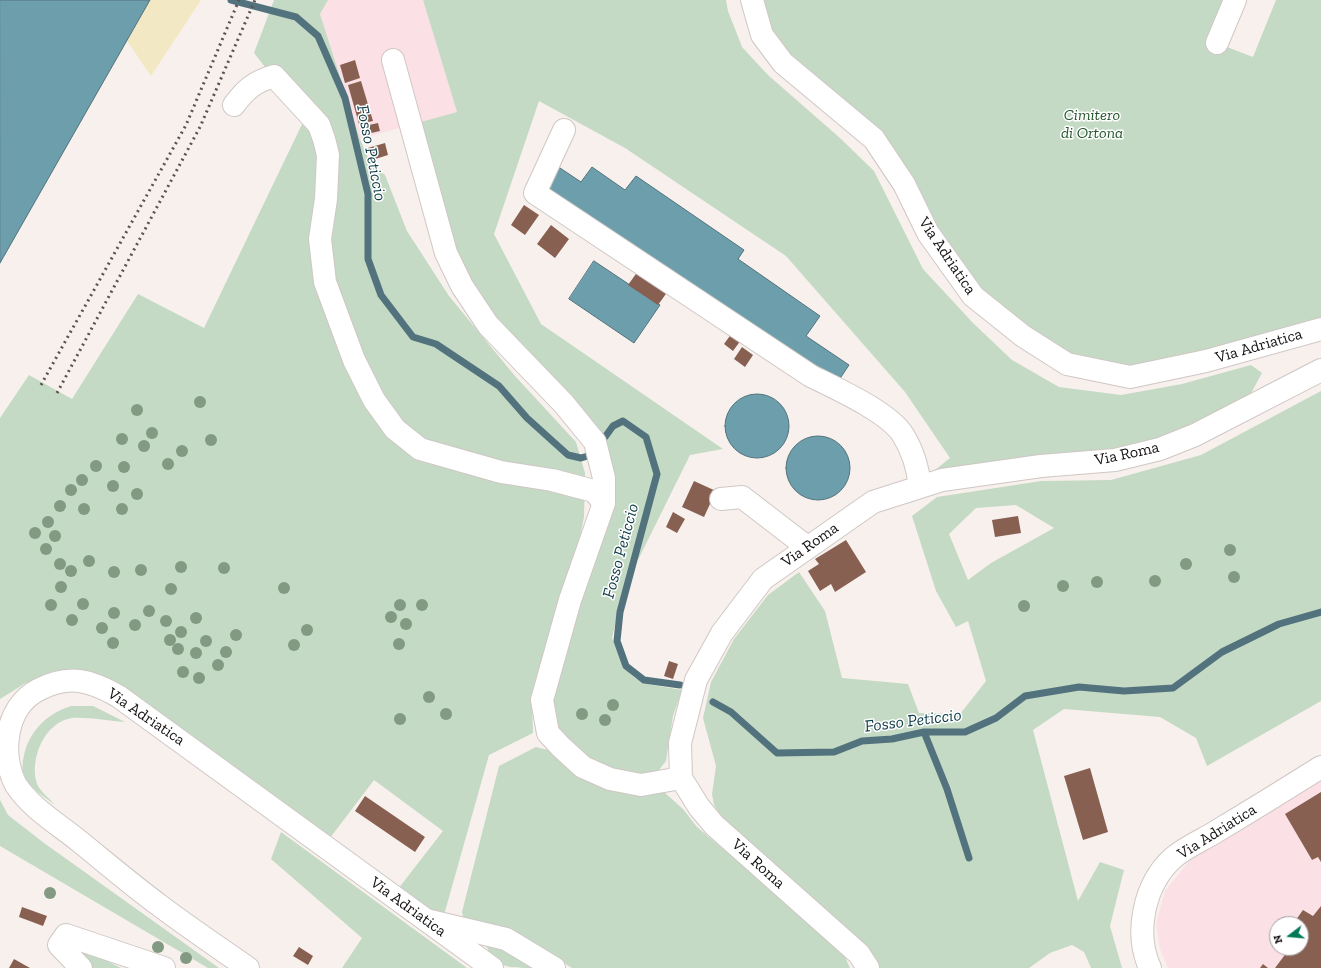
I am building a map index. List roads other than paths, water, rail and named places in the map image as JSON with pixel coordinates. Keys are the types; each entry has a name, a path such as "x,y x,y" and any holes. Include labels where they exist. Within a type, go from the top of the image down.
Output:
{"main road":[{"name":"Via Adriatica","path":"752,0 762,35 783,63 874,139 904,184 928,233 973,296 1023,336 1067,364 1130,377 1206,362 1321,329"},
{"path":"1217,43 1235,0"},
{"path":"392,60 446,253 462,286 488,325 564,404 595,442 604,478 604,503 570,600 542,700 548,733 583,767 610,779 641,786 682,778"},
{"path":"234,105 246,89 263,79 274,76 319,125 328,156 326,198 320,239 325,282 354,360 374,400 395,429 420,448 501,472 552,480 594,490 604,503"},
{"path":"564,130 535,193 811,376 848,394 886,418 903,434 916,460 920,487"},
{"name":"Via Roma","path":"868,968 859,954 714,825 699,807 682,778 680,743 696,680 722,633 763,579 873,502 950,479 1041,466 1115,460 1160,449 1195,434 1321,370"},
{"path":"721,499 742,497 807,547"},
{"name":"Via Adriatica","path":"248,968 158,904 40,810 16,785 9,770 5,750 7,731 15,713 26,699 36,691 58,682 70,680 96,685 118,696 492,968"},
{"name":"Via Adriatica","path":"1150,968 1146,959 1142,932 1145,907 1154,882 1173,858 1321,767"},
{"path":"426,920 506,939 554,968"},
{"path":"81,968 59,945 66,935 164,968"}],"water":[{"path":"0,0 150,0 0,263"},
{"path":"554,164 581,182 592,167 625,190 636,176 744,250 738,259 820,316 806,336 849,365 835,386 541,183"},
{"path":"594,261 660,305 634,343 569,299"},
{"path":"757,394 775,400 783,408 789,426 783,444 775,452 757,458 739,452 731,444 725,426 731,408 739,400"},
{"path":"818,436 836,442 844,450 850,468 844,486 836,494 818,500 800,494 792,486 786,468 792,450 800,442"}],"waterway":[{"name":"Fosso Peticcio","path":"231,0 296,17 318,36 345,98 368,194 368,259 381,295 413,337 436,344 499,386 527,418 568,455 581,458 591,455"},
{"name":"Fosso Peticcio","path":"605,437 613,426 623,421 646,437 657,474 620,612 617,641 626,666 644,680 680,685"},
{"name":"Fosso Peticcio","path":"713,702 731,712 777,753 834,752 862,741 892,739 924,732 965,732 996,718 1025,696 1079,687 1124,691 1173,688 1222,652 1279,624 1321,612"},
{"path":"924,732 947,789 969,858"}],"railway":[{"path":"41,385 186,125 239,0"},
{"path":"57,393 200,127 255,0"}],"park label":[{"name":"Cimitero di Ortona","path":"1092,124"}]}
